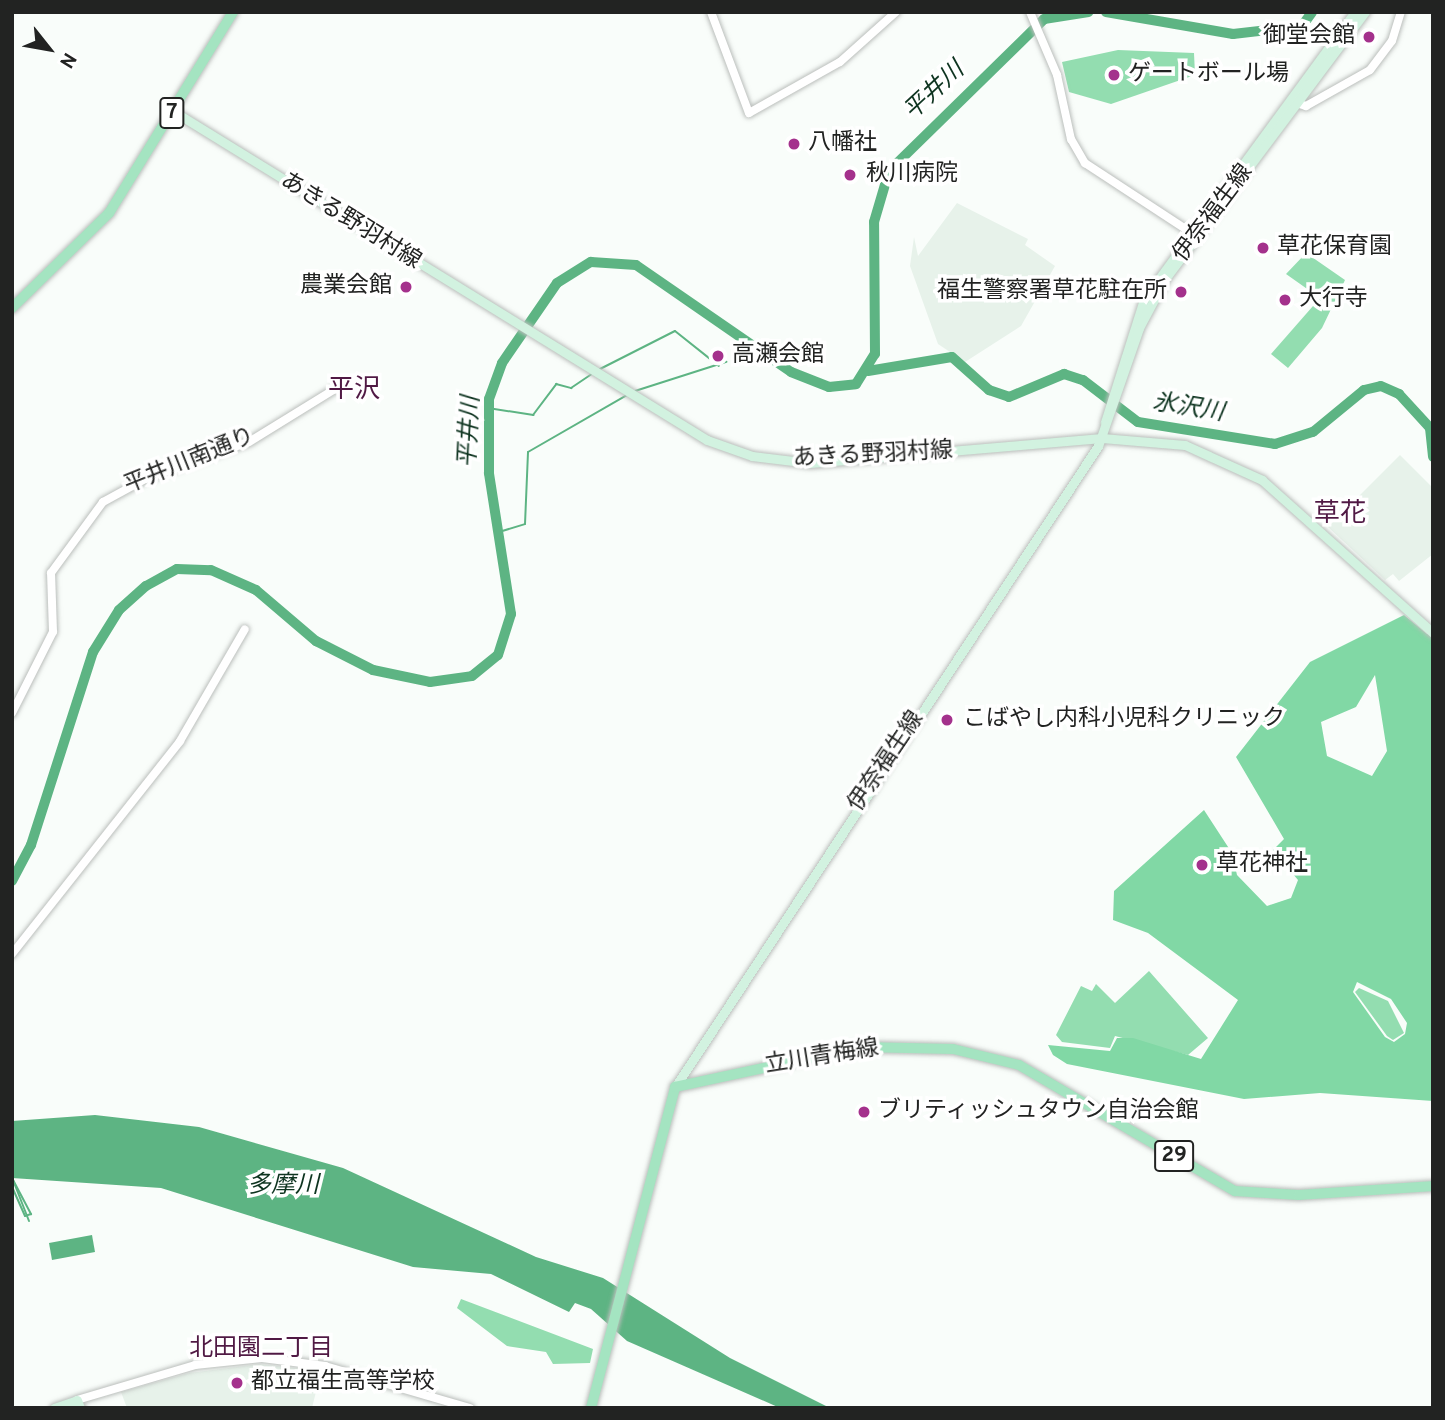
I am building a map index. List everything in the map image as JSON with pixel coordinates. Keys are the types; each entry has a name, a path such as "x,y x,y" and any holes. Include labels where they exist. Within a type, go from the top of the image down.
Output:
{"main road":[{"name":"7","path":"12,309 109,213 233,12"},
{"name":"伊奈福生線","path":"1294,102 1355,12"},
{"name":"伊奈福生線","path":"675,1087 1102,438 1151,302 1193,235 1366,12"},
{"name":"あきる野羽村線","path":"173,111 656,412 733,450 789,462 1102,438 1185,445 1249,472 1433,634"},
{"name":"立川青梅線","path":"675,1087 861,1047 953,1049 1019,1065 1235,1191 1299,1195 1433,1186"},
{"path":"591,1408 675,1087"},
{"path":"54,1408 79,1404"}],"street":[{"path":"711,12 749,113 840,62 896,12"},
{"path":"1294,102 1332,94 1370,70 1392,41 1401,12"},
{"path":"1030,13 1050,57 1071,139 1085,163 1193,235"},
{"name":"平井川南通り","path":"12,713 53,632 51,573 103,502 134,483 249,442 338,387"},
{"path":"12,954 180,741 245,629"},
{"path":"79,1404 195,1365 262,1357 325,1366 470,1408"}],"shaded area":[{"path":"1118,50 1194,53 1195,75 1111,104 1069,92 1062,62"},
{"path":"957,203 1028,239 1025,245 1055,266 1021,326 965,362 938,344 910,266 914,237 918,256"},
{"path":"1306,253 1345,280 1322,328 1288,368 1271,354 1320,298 1286,274"},
{"path":"1400,455 1433,488 1433,554 1399,581 1393,574 1385,580 1328,527"},
{"path":"1404,615 1427,634 1433,630 1433,1101 1320,1093 1244,1099 1067,1064 1053,1055 1048,1045 1110,1051 1117,1038 1133,1038 1201,1059 1238,1000 1148,933 1113,920 1114,891 1204,810 1232,853 1237,875 1267,906 1291,898 1298,880 1273,850 1284,839 1236,757 1310,662","holes":["1375,675 1387,751 1372,776 1327,756 1321,722 1356,707","1357,982 1391,999 1407,1023 1405,1034 1394,1042 1385,1037 1353,992"]},
{"path":"1149,971 1208,1038 1188,1055 1115,1036 1110,1048 1062,1042 1056,1035 1081,986 1092,991 1096,984 1115,1003"},
{"path":"1359,988 1388,1001 1404,1033 1393,1040 1387,1036 1355,992"},
{"path":"461,1299 593,1349 590,1363 553,1364 546,1352 507,1346 457,1308"},
{"name":"都立福生高等学校","path":"259,1364 321,1371 312,1408 127,1408 121,1392 189,1373"}],"water":[{"name":"多摩川","path":"95,1115 199,1127 343,1168 536,1257 603,1278 730,1358 830,1408 780,1408 627,1341 591,1309 575,1303 569,1312 491,1274 413,1267 161,1188 12,1178 12,1121"},
{"path":"92,1235 95,1252 52,1260 49,1243"}],"waterway":[{"name":"平井川","path":"12,881 31,845 93,652 119,610 146,586 177,569 211,570 256,590 316,641 373,670 430,682 472,676 498,655 511,614 489,473 489,399 502,363 557,283 591,262 636,265 791,372 829,387 856,384 875,354 874,222 889,171 1044,19 1088,12"},
{"name":"平井川","path":"1106,12 1233,34 1302,26 1312,12"},
{"path":"600,369 675,331 719,366"},
{"name":"氷沢川","path":"868,371 952,357 989,390 1009,397 1064,374 1083,380 1138,422 1275,444 1313,432 1364,390 1381,386 1399,394 1430,428 1433,457"},
{"path":"635,391 726,362"},
{"path":"488,408 533,415 556,384 571,388 592,374"},
{"path":"499,532 525,524 528,452 627,395"},
{"path":"12,1178 31,1214 25,1216 12,1187"},
{"path":"13,1180 29,1221"}],"place":[{"name":"御堂会館","path":"1369,37"},
{"name":"ゲートボール場","path":"1114,75"},
{"name":"八幡社","path":"794,144"},
{"name":"秋川病院","path":"850,175"},
{"name":"草花保育園","path":"1263,248"},
{"name":"農業会館","path":"406,287"},
{"name":"福生警察署草花駐在所","path":"1181,292"},
{"name":"大行寺","path":"1285,300"},
{"name":"高瀬会館","path":"718,356"},
{"name":"こばやし内科小児科クリニック","path":"947,720"},
{"name":"草花神社","path":"1202,865"},
{"name":"ブリティッシュタウン自治会館","path":"864,1112"},
{"name":"都立福生高等学校","path":"237,1383"}],"district":[{"name":"平沢","path":"354,391"},
{"name":"草花","path":"1340,515"},
{"name":"北田園二丁目","path":"261,1350"}]}
